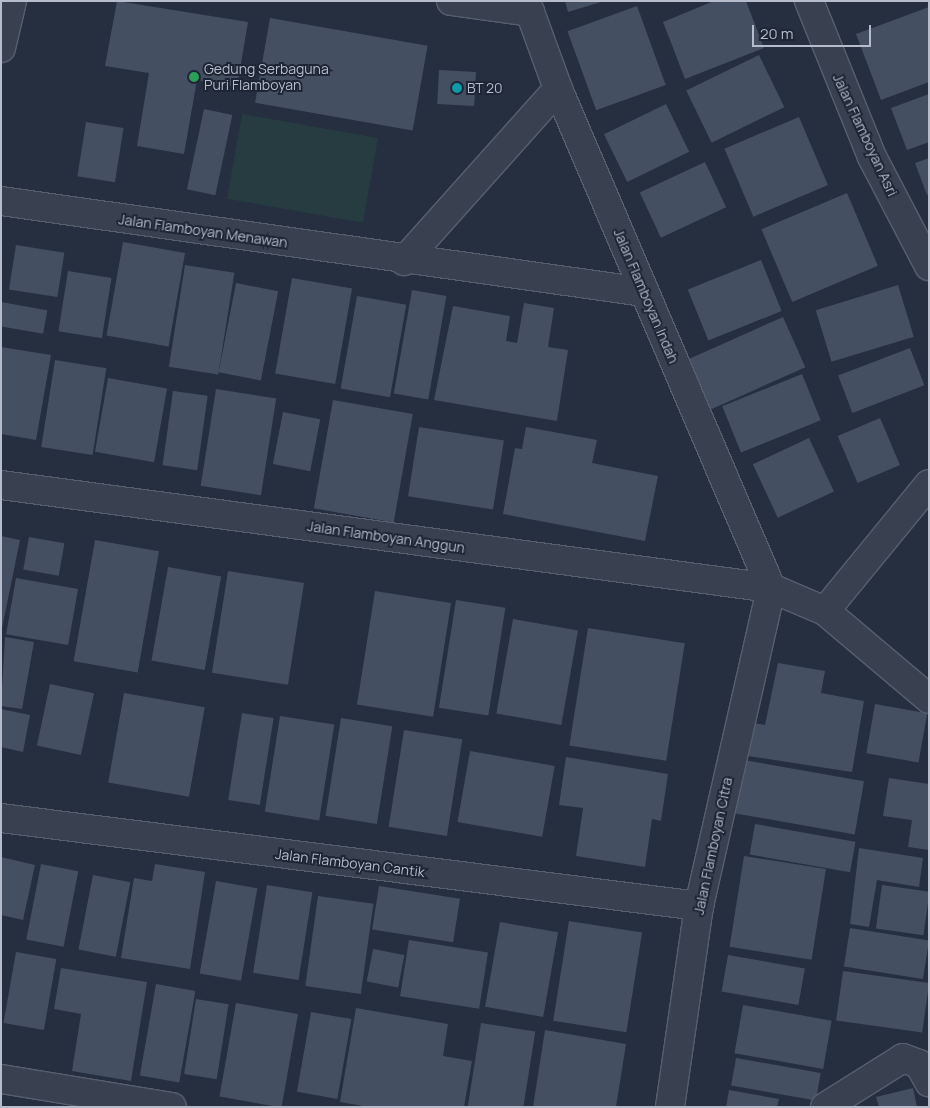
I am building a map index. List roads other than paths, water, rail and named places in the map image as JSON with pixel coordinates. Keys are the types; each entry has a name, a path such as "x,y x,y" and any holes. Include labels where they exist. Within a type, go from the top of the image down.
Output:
{"street":[{"path":"1,48 12,1"},
{"path":"451,1 528,7"},
{"name":"Jalan Flamboyan Asri","path":"809,1 872,157 929,266"},
{"name":"Jalan Flamboyan Indah","path":"528,7 558,89 771,588"},
{"path":"404,261 558,89"},
{"name":"Jalan Flamboyan Menawan","path":"1,201 404,261 644,292"},
{"path":"825,611 929,484"},
{"name":"Jalan Flamboyan Anggun","path":"1,485 771,588 825,611 929,699"},
{"name":"Jalan Flamboyan Citra","path":"670,1107 699,906 771,588"},
{"name":"Jalan Flamboyan Cantik","path":"1,818 699,906"},
{"path":"825,1107 903,1058 919,1064 929,1082"},
{"path":"1,1079 172,1107"}],"place":[{"name":"Gedung Serbaguna Puri Flamboyan","path":"194,77"},
{"name":"BT 20","path":"457,88"}]}
